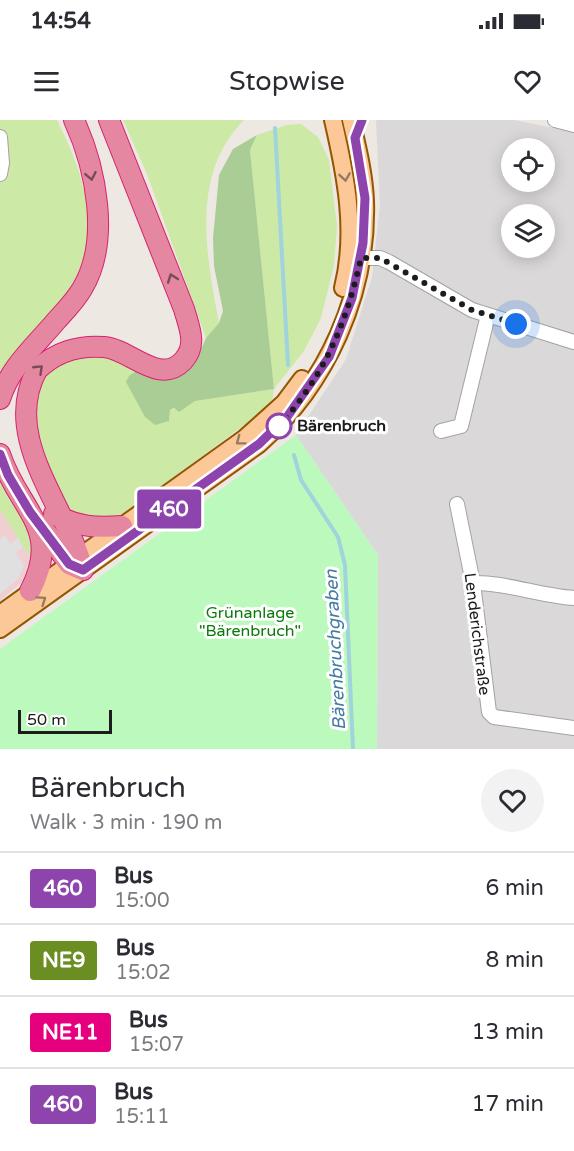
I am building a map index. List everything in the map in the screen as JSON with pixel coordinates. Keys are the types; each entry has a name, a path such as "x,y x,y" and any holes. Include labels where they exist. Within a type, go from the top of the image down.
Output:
{"highway":[{"path":"0,399 13,371 83,288 94,262 97,232 95,196 86,153 74,120"},
{"path":"77,564 54,514 29,476 15,441 16,408 27,382 36,370 58,354 88,346 106,347 125,353 142,363 165,370 181,363 192,346 191,333 180,299 109,120"},
{"path":"0,454 8,475 30,512 44,551 39,574 30,591"},
{"path":"30,512 77,564"},
{"path":"54,514 67,521 91,528 122,526"}],"main road":[{"path":"0,629 122,526 245,438 284,403 317,356 338,309 350,237 345,181 333,120"},
{"path":"0,614 30,591 77,564 259,444 287,417 329,357 342,328 361,258 365,198 351,120"},
{"path":"355,138 362,120"}],"street":[{"path":"555,120 574,125"},
{"path":"0,137 0,174"},
{"path":"361,258 380,258 389,262 472,310 574,342"},
{"path":"441,431 461,426 488,315"},
{"name":"Lenderichstraße","path":"456,504 472,583 489,712 494,717 574,728"},
{"path":"472,583 486,582 533,594 574,598"}],"shaded area":[{"path":"376,120 514,120 574,132 574,749 377,749 378,555 296,435 346,359 372,277 380,205"},
{"path":"0,510 32,560 21,583 0,601"},
{"path":"5,535 10,544 18,538 23,547 16,553 24,566 18,579 0,594 0,538"}],"green space":[{"path":"0,120 57,120 76,164 86,201 88,233 82,261 70,288 52,315 0,380"},
{"path":"123,120 244,120 227,141 215,165 209,190 206,216 207,243 219,323 206,338 147,174"},
{"path":"301,124 318,137 329,160 337,226 334,265 321,318 304,351 274,389 250,150 257,135 287,125"},
{"path":"257,135 250,150 274,389 195,401 179,412 174,408 170,410 169,421 155,425 145,417 126,382 129,376 139,369 177,377 186,372 195,363 206,338 219,323 223,311 214,266 213,238 219,175 233,149"},
{"path":"94,356 108,358 139,369 139,405 145,416 169,421 170,410 186,407 195,401 274,389 272,402 247,423 123,514 105,521 74,517 34,470 33,386 46,373 70,358"},
{"name":"Grünanlage \"Bärenbruch\"","path":"296,435 378,555 377,749 0,749 0,649"},
{"path":"0,473 36,537 32,560 0,510"}],"waterway":[{"name":"Bärenbruchgraben","path":"275,128 288,365"},
{"name":"Bärenbruchgraben","path":"294,455 301,480 338,537 345,565 353,749"}],"bus line":[{"name":"460","path":"0,454 8,475 30,512 69,564 83,570 268,436 298,404 329,357 352,298 365,227 365,198 355,138 362,120"}],"place":[{"name":"Bärenbruch","path":"279,426"}],"route":[{"path":"279,426 308,391 329,357 352,298 361,258 380,258 472,310 516,324"}]}
